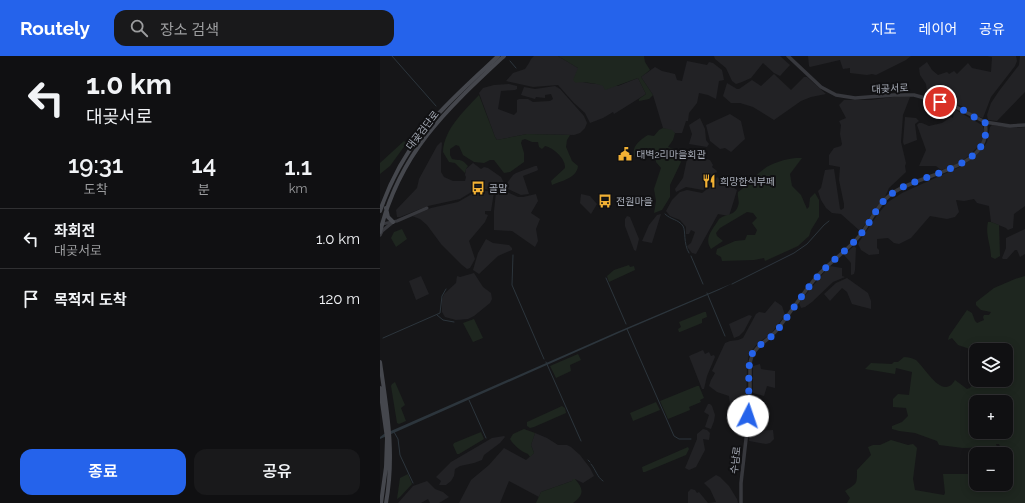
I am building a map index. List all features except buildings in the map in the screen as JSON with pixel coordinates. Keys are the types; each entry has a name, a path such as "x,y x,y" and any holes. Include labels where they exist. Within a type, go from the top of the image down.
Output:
{"main road":[{"name":"대곶검단로","path":"380,211 390,186 411,148 425,130 466,86 498,56"},
{"name":"대곶검단로","path":"380,232 386,208 406,167 425,136 456,102 504,56"},
{"path":"386,208 388,216 393,222"},
{"path":"380,362 391,467 386,503"},
{"path":"380,388 387,424"},
{"path":"381,503 388,437"}],"street":[{"name":"대곶서로","path":"788,56 822,87 836,95 855,98 894,94 914,95 954,106 985,122 1010,126 1025,125"},
{"name":"수남로","path":"741,503 740,483 750,404 750,360 755,350 776,331 822,272 861,234 884,200 895,191 906,185 952,169 967,160 985,141 987,129 985,122"},
{"path":"381,224 393,222 427,208"},
{"path":"380,235 393,222"}],"shaded area":[{"path":"534,56 558,56 578,68 579,81 587,83 618,86 638,78 646,94 614,114 613,112 590,123 585,113 558,85 533,87 506,81 513,73 525,69"},
{"path":"558,56 644,56 645,62 650,70 641,77 653,95 649,99 639,101 639,99 646,94 638,78 605,90 603,86 598,84 576,83 573,80 578,68"},
{"path":"714,56 780,56 790,65 780,76 774,73 763,63 751,78 736,84 732,81 726,68 715,59"},
{"path":"808,56 911,56 876,75 867,75 850,73 850,68 843,69 840,60 810,67"},
{"path":"987,56 1016,56 1017,61 1015,66 991,97 983,118 971,114 964,107 927,92 926,84 920,75 919,68 927,62 932,70 938,75 947,72 949,74 954,71 957,74 968,63 972,68 991,72 992,57"},
{"path":"1020,56 1025,56 1025,92 997,121 988,120 987,115 991,103 1019,65"},
{"path":"687,61 707,65 709,62 713,63 722,70 724,80 719,81 716,99 699,93 697,103 689,113 688,121 686,121 682,133 675,133 663,128 653,95 641,77 655,67 662,71 675,74 677,80 682,81"},
{"path":"774,74 791,90 804,77 807,77 826,94 801,101 774,120 753,107 740,103 731,103 723,96 727,83 739,89 752,80 761,86"},
{"path":"509,84 517,86 517,89 501,91 498,109 514,115 517,112 517,100 519,99 528,99 533,102 550,101 553,99 551,94 545,95 545,98 536,97 535,99 521,95 524,87 535,89 555,86 560,89 584,116 587,123 585,128 580,133 574,135 527,134 497,140 479,93 483,88 494,85"},
{"path":"479,95 497,140 527,134 570,135 567,140 566,147 572,161 578,166 575,173 572,176 552,185 551,181 565,168 564,161 559,154 552,149 545,146 542,149 539,147 538,142 532,142 525,139 522,140 521,143 524,153 524,162 510,172 504,173 494,160 484,163 474,162 463,155 459,146 456,145 450,149 450,155 452,159 466,163 468,166 465,173 455,163 449,162 443,152 447,136 456,121"},
{"path":"899,96 910,97 903,115 901,142 906,163 906,172 889,188 885,197 860,231 841,214 832,213 826,208 818,191 821,188 825,170 834,169 840,209 841,210 844,208 839,180 840,167 829,165 829,155 834,148 841,146 842,144 840,134 841,125 839,121 846,118 839,105 844,100 871,100"},
{"path":"954,109 982,125 984,129 984,138 981,144 966,158 951,167 941,170 936,166 919,166 926,150 917,125 922,123 929,126 942,123 951,117 953,118"},
{"path":"730,114 741,121 745,139 731,152 725,148 720,149 710,141 706,125"},
{"path":"905,117 916,118 919,121 915,124 917,140 904,145 903,142"},
{"path":"700,118 705,129 706,140 709,144 707,147 689,144 692,134 689,125"},
{"path":"992,125 1015,128 1025,127 1025,206 1014,214 1013,228 1008,230 991,222 989,206 977,203 974,199 964,201 956,200 959,212 955,217 947,219 930,216 911,238 899,244 894,243 888,238 877,239 879,254 869,255 861,250 858,244 859,242 888,202 902,193 964,165 983,148 987,142 990,127"},
{"path":"663,128 672,130 675,133 673,140 668,147 677,150 681,162 670,185 670,197 662,210 654,213 656,201 654,189 661,168 656,162 655,154 650,153 645,159 635,158 634,150 642,139 648,135 654,136"},
{"path":"404,141 406,144 390,166 380,174 380,163"},
{"path":"441,142 441,172 444,177 453,181 465,181 466,169 473,163 481,169 484,167 488,168 501,177 504,183 507,183 516,173 537,166 538,170 523,176 529,194 521,195 508,189 492,190 478,188 460,199 428,206 397,217 396,210 417,188 419,179 437,146"},
{"path":"691,157 710,160 713,165 712,167 717,171 712,182 703,190 686,187 676,192 675,189 683,178 687,159"},
{"path":"802,158 790,174 792,186 801,195 807,209 809,207 810,198 815,193 819,200 819,217 809,236 798,246 765,261 764,258 754,260 722,261 721,257 716,254 717,249 735,241 745,240 747,235 755,235 757,230 752,223 757,218 753,213 747,212 720,228 716,233 717,236 723,241 711,249 709,245 708,241 710,233 719,219 735,212 737,209 739,204 738,192 767,167 788,159"},
{"path":"717,177 737,190 729,216 718,214 696,254 692,253 687,246 691,243 695,232 691,230 689,234 686,234 686,227 680,220 670,216 666,211 672,200 680,192 687,190 702,193 710,187"},
{"path":"479,190 494,192 491,211 485,211 485,214 488,215 485,222 469,241 475,259 470,268 467,269 441,244 427,225 420,219 412,216 431,208 458,202"},
{"path":"496,192 507,192 518,197 536,194 538,201 531,213 540,219 536,229 538,241 535,247 512,231 494,230"},
{"path":"581,194 590,196 597,204 591,214 580,203"},
{"path":"661,214 652,243 642,241 649,225 657,215"},
{"path":"627,216 630,217 639,239 636,251 634,250 625,226 625,219"},
{"path":"988,222 999,225 1000,256 995,259 991,257 987,231"},
{"path":"402,229 407,239 396,247 391,238 394,232"},
{"path":"1025,229 1025,254 1020,257 1017,250 1015,250 1007,259 1003,259 1002,258 1006,248 1006,238"},
{"path":"486,239 493,243 509,245 512,250 498,256 479,274 473,270 478,253"},
{"path":"854,246 856,248 855,270 854,274 851,275 851,263 844,255"},
{"path":"629,265 630,267 634,266 635,270 609,282 607,276 614,270"},
{"path":"830,266 842,268 842,276 845,277 833,282 812,302 801,308 799,303"},
{"path":"474,273 483,287 491,293 492,299 490,303 468,319 456,320 445,317 442,312 442,299 444,294 456,283 457,276 460,277"},
{"path":"421,276 429,294 416,300 409,281"},
{"path":"1025,276 1025,503 847,503 850,498 845,491 856,483 857,470 871,455 868,447 880,445 891,440 908,445 913,444 917,448 913,479 915,490 944,495 943,474 969,474 969,491 1013,491 1013,447 1000,447 999,444 996,444 997,447 963,448 939,445 937,441 915,433 892,429 892,426 902,422 908,416 906,408 893,407 893,399 898,394 909,395 912,372 896,368 895,374 865,369 871,363 892,364 906,357 916,360 935,381 945,387 950,386 955,380 967,389 971,387 1013,387 1013,343 969,343 969,349 958,345 952,338 948,340 949,336 967,310 972,313 977,323 984,320 984,315 989,315 991,312 981,310 976,305 976,302 994,288"},
{"path":"847,278 868,293 871,301 871,309 852,304 847,292 842,288 830,301 824,294 836,283"},
{"path":"733,283 380,439 380,437 384,434"},
{"path":"775,301 782,306 785,315 771,334 758,343 749,354 747,366 746,419 745,424 743,425 733,420 726,414 730,405 729,396 717,392 709,386 715,373 712,371 725,343 743,338 756,314 759,312 765,313"},
{"path":"706,312 707,317 702,319 702,323 679,332 678,329 681,327 679,322"},
{"path":"749,315 752,316 744,331 739,336 734,338 729,324"},
{"path":"474,319 483,338 473,342 463,323"},
{"path":"703,350 705,354 709,352 711,356 714,355 715,357 707,376 704,389 702,389 689,356"},
{"path":"578,354 581,360 570,365 571,371 556,378 550,366"},
{"path":"760,364 761,369 775,371 775,388 767,386 764,396 753,393 753,366"},
{"path":"395,382 405,405 401,408 406,421 399,424 397,423 391,386"},
{"path":"699,386 704,398 700,400 701,402 689,407 690,410 668,419 660,401"},
{"path":"656,402 660,410 633,421 630,413"},
{"path":"708,404 712,406 715,415 711,429 705,427 709,415 704,412"},
{"path":"562,406 565,408 566,413 534,427 530,428 527,426 527,422"},
{"path":"524,429 535,433 531,445 534,453 530,457 528,454 515,446 510,439 513,434"},
{"path":"703,429 710,433 709,440 703,439 705,450 696,467 689,470 685,468 697,439 697,434"},
{"path":"773,430 774,439 770,443 766,444 749,441 750,433 752,431"},
{"path":"481,432 484,439 457,454 453,445 454,443"},
{"path":"535,433 558,445 567,445 571,447 580,455 594,476 583,483 575,479 541,492 539,497 509,481 500,503 459,503 471,480 489,465 504,448 526,460 534,453 531,445"},
{"path":"505,437 500,443 484,455 482,460 460,466 455,469 454,476 451,481 446,485 439,485 441,481 436,477 451,462 492,438"},
{"path":"688,447 689,449 686,455 643,472 642,467"},
{"path":"408,474 412,484 397,499 400,478"},
{"path":"716,475 729,486 738,503 708,503 716,502 710,489 704,483"},
{"path":"575,479 578,483 582,492 573,503 536,503 541,492 572,481"},
{"path":"427,481 435,489 443,492 449,497 439,503 430,503 428,499 421,503 398,503 413,486"},
{"path":"691,489 695,490 697,493 699,492 708,503 688,503 688,492"}],"waterway":[{"path":"392,56 436,106"},
{"path":"510,61 516,68"},
{"path":"665,214 683,226 689,253"},
{"path":"732,284 794,253 807,244 829,221"},
{"path":"513,255 512,285 544,359"},
{"path":"691,256 703,284"},
{"path":"606,278 626,324"},
{"path":"383,338 440,313 442,296 446,289"},
{"path":"707,293 725,336"},
{"path":"437,315 443,320 454,322"},
{"path":"627,329 674,436 679,439 691,439"},
{"path":"546,362 581,441"},
{"path":"469,400 486,438"},
{"path":"394,432 398,439 400,455 413,483"},
{"path":"591,464 599,478 603,481"}],"place":[{"name":"대벽2리마을회관","path":"625,154"},
{"name":"희망한식부페","path":"709,181"},
{"name":"골말","path":"478,188"},
{"name":"전원마을","path":"605,201"}],"route":[{"path":"748,416 750,404 750,360 752,355 755,350 776,331 808,287 832,261 855,242 879,206 890,195 912,182 952,169 972,156 985,141 987,129 985,122 960,108 940,102"}]}
